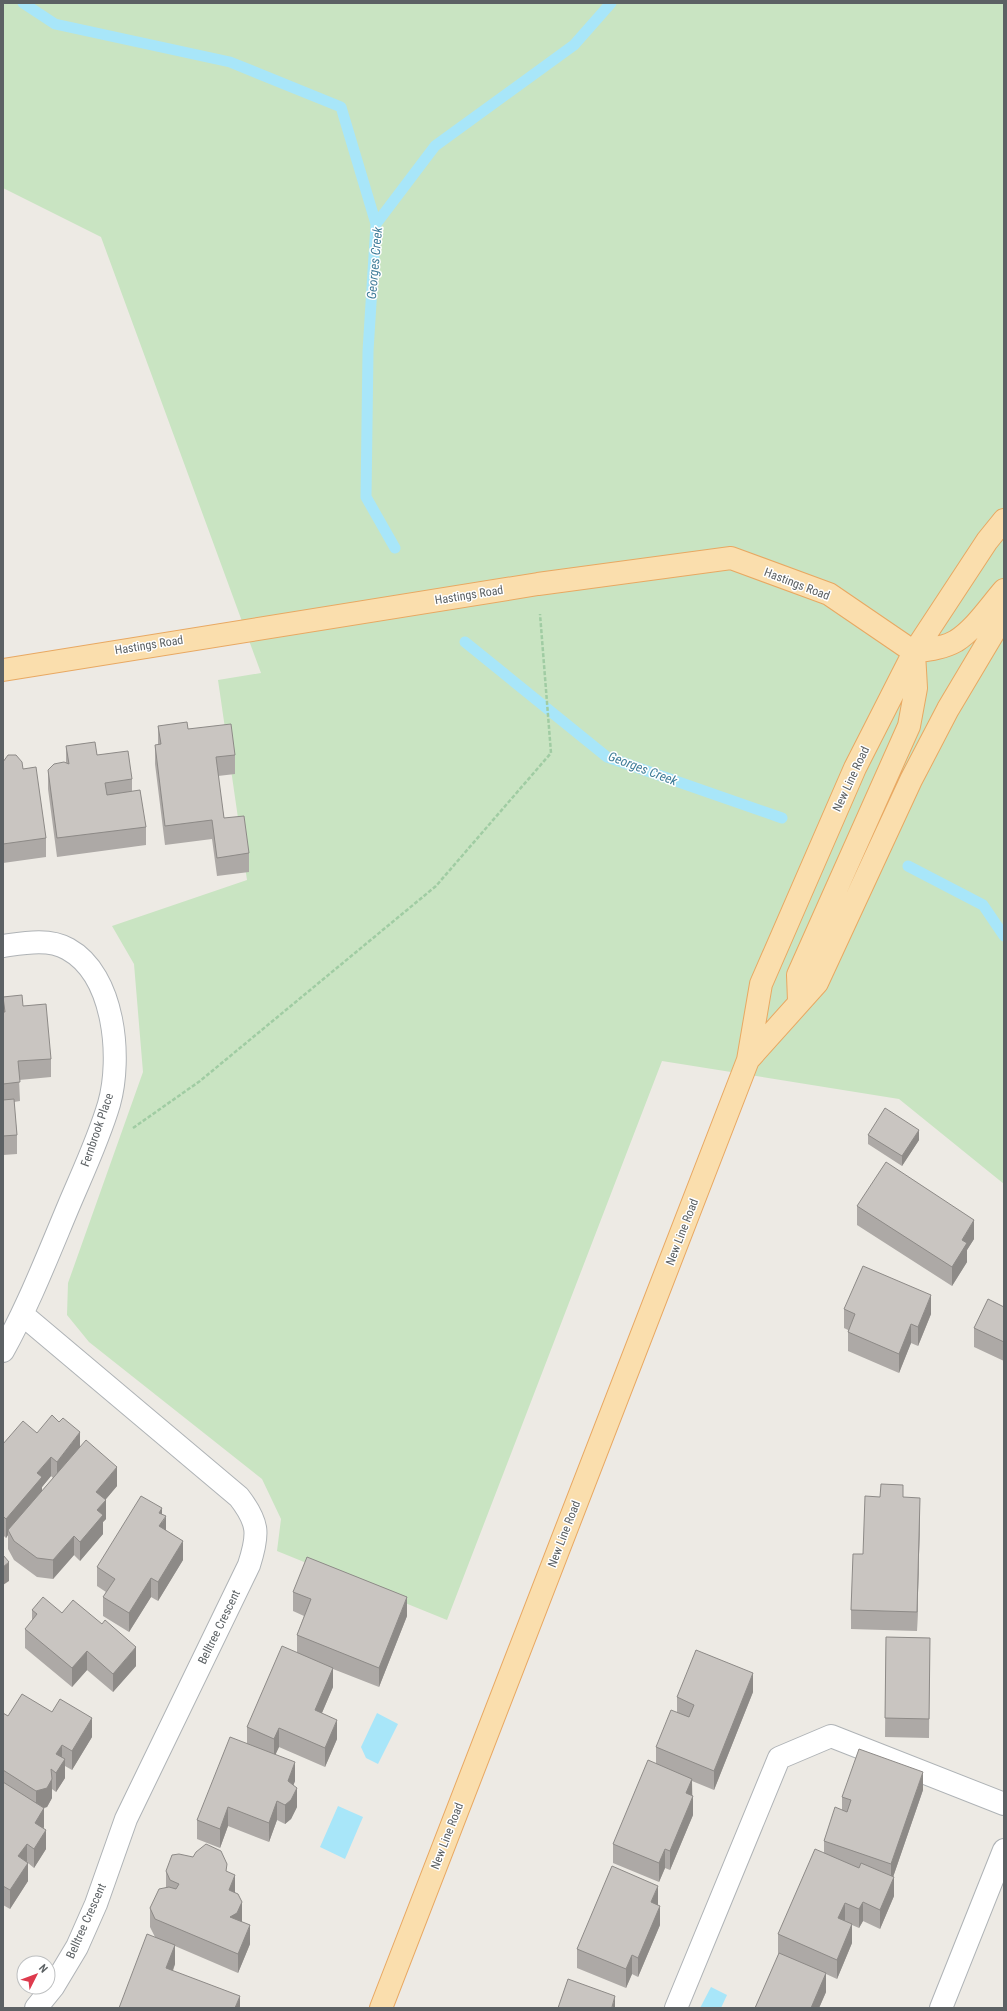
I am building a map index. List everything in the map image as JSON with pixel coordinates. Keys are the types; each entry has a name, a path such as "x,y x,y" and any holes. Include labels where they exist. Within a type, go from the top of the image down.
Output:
{"main road":[{"name":"New Line Road","path":"381,2008 748,1060 761,984 855,768 914,652 987,541 1004,520"},
{"name":"Hastings Road","path":"3,670 538,584 731,558 829,594 914,652"},
{"path":"799,1001 798,976 909,726 916,688 914,652 938,648 956,640 971,628 1004,590"},
{"name":"New Line Road","path":"748,1060 799,1001 817,983 911,780 948,709 1004,615"}],"street":[{"name":"Fernbrook Place","path":"3,946 45,942 68,949 85,962 101,987 111,1021 116,1063 109,1103 88,1159 23,1315 3,1351"},
{"name":"Belltree Crescent","path":"23,1315 239,1497 251,1512 256,1529 255,1547 249,1565 126,1819 96,1904 77,1947 53,1987 36,2008"},
{"path":"676,2008 779,1758 831,1736 1004,1804"},
{"path":"947,2006 1004,1850"}],"path":[{"path":"128,1132 200,1081 436,886 551,753 538,584"}],"green space":[{"path":"3,3 1004,3 1004,1184 899,1099 662,1061 447,1620 277,1551 281,1519 262,1479 89,1342 67,1315 68,1283 143,1072 134,964 112,926 247,880 218,680 261,673 101,237 3,188"}],"water":[{"path":"377,1713 398,1724 378,1764 366,1758 361,1747"},
{"path":"338,1806 363,1817 345,1859 320,1847"},
{"path":"711,1987 727,1995 721,2008 700,2008"}],"building":[{"path":"187,722 188,729 231,724 235,755 216,757 224,818 244,816 249,853 217,858 212,820 165,826 155,745 161,744 158,726"},
{"path":"95,742 97,755 128,751 132,779 105,783 107,795 140,790 146,827 57,838 48,770 54,764 64,762 69,764 66,746"},
{"path":"8,755 16,755 22,762 23,769 36,767 46,838 3,844 3,762"},
{"path":"22,995 23,1006 46,1004 51,1059 18,1061 20,1082 3,1084 3,1012 5,1012 3,997"},
{"path":"14,1099 17,1135 3,1136 3,1100"},
{"path":"885,1108 919,1130 902,1156 868,1135"},
{"path":"886,1162 974,1220 962,1240 967,1243 952,1267 857,1206"},
{"path":"863,1266 931,1295 918,1327 911,1324 899,1354 848,1332 855,1314 844,1309"},
{"path":"988,1299 1004,1307 1004,1342 974,1328"},
{"path":"52,1415 59,1422 63,1418 80,1432 57,1462 51,1457 37,1473 42,1477 6,1519 3,1516 3,1444 23,1421 37,1433"},
{"path":"86,1440 117,1467 96,1492 106,1500 97,1510 103,1515 80,1542 74,1536 53,1560 37,1558 14,1541 8,1530"},
{"path":"881,1484 903,1485 903,1497 920,1498 917,1612 851,1610 853,1554 863,1554 865,1496 880,1497"},
{"path":"141,1496 162,1508 159,1513 166,1516 159,1526 183,1541 158,1582 151,1578 129,1613 103,1597 115,1579 97,1567"},
{"path":"3,1555 9,1562 3,1567"},
{"path":"307,1557 407,1597 379,1668 297,1635 311,1599 293,1592"},
{"path":"43,1597 62,1613 73,1600 102,1624 105,1620 136,1647 113,1674 87,1651 72,1668 25,1629 37,1614 32,1610"},
{"path":"886,1637 930,1638 929,1719 885,1718"},
{"path":"282,1646 333,1668 315,1710 337,1720 325,1748 279,1728 274,1739 247,1727"},
{"path":"696,1650 753,1673 714,1771 656,1747 671,1710 689,1717 694,1705 677,1697"},
{"path":"22,1694 52,1712 60,1699 92,1718 72,1751 62,1745 56,1754 65,1759 56,1773 51,1769 52,1779 47,1788 36,1791 3,1770 3,1713 8,1716"},
{"path":"230,1737 295,1762 288,1781 297,1788 291,1800 285,1805 277,1801 269,1823 228,1807 220,1829 197,1820"},
{"path":"859,1749 923,1772 891,1864 824,1841 835,1807 847,1812 851,1800 842,1797"},
{"path":"648,1760 692,1779 686,1793 693,1796 670,1851 665,1849 659,1863 613,1844"},
{"path":"3,1782 44,1808 35,1823 46,1830 34,1849 27,1844 18,1856 28,1863 10,1890 3,1886"},
{"path":"206,1844 221,1851 227,1864 226,1871 235,1875 229,1890 238,1894 242,1902 237,1913 230,1917 250,1925 238,1954 155,1919 150,1908 159,1889 169,1887 176,1889 179,1884 170,1880 166,1871 172,1855 179,1854 193,1857 196,1852"},
{"path":"815,1849 859,1868 861,1863 894,1877 880,1910 863,1902 859,1909 845,1903 838,1918 852,1924 837,1960 778,1934"},
{"path":"612,1866 658,1886 651,1902 660,1906 638,1958 632,1955 626,1969 577,1949"},
{"path":"147,1934 175,1945 166,1968 240,1996 235,2008 119,2008"},
{"path":"779,1953 826,1973 811,2008 755,2008"},
{"path":"568,1979 615,1996 613,2008 558,2008"}],"waterway":[{"path":"23,3 55,24 230,62 341,107 376,224"},
{"name":"Georges Creek","path":"395,548 366,497 368,351 376,224 435,146 574,45 611,3"},
{"name":"Georges Creek","path":"465,642 607,757 782,818"},
{"name":"Georges Creek","path":"908,866 983,905 1004,936"}]}
